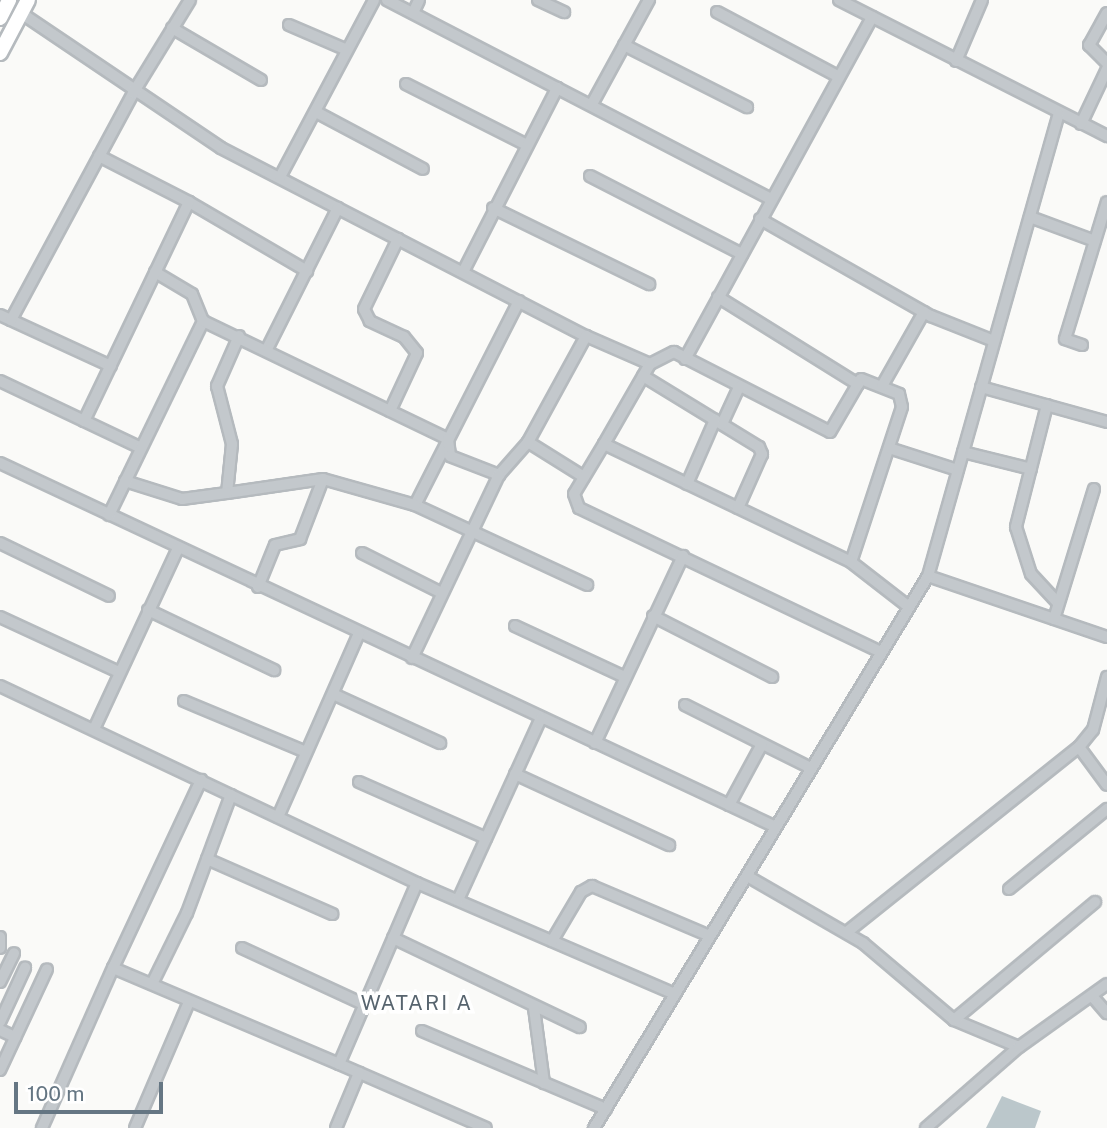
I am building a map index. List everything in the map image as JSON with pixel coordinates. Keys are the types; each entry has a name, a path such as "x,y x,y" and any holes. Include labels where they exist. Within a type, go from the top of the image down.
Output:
{"main road":[{"path":"0,18 9,0"},
{"path":"0,52 25,7"}],"street":[{"path":"11,320 133,93 190,0"},
{"path":"280,177 374,0"},
{"path":"387,0 771,199"},
{"path":"413,13 419,0"},
{"path":"538,0 564,12"},
{"path":"592,104 649,0"},
{"path":"839,0 1059,114 1107,136"},
{"path":"956,61 982,0"},
{"path":"25,7 133,93 220,148 586,336 650,364"},
{"path":"717,12 839,77"},
{"path":"1107,13 1089,45 1107,63"},
{"path":"685,359 872,18"},
{"path":"289,25 347,50"},
{"path":"172,28 261,80"},
{"path":"624,45 747,107"},
{"path":"1081,124 1107,69"},
{"path":"406,84 527,145"},
{"path":"463,272 556,88"},
{"path":"316,111 423,169"},
{"path":"594,1128 928,576 1059,114"},
{"path":"99,156 189,201 307,271"},
{"path":"590,176 741,254"},
{"path":"84,421 189,201"},
{"path":"1082,345 1065,339 1107,202"},
{"path":"267,349 338,208"},
{"path":"493,208 649,284"},
{"path":"1030,217 1095,241"},
{"path":"760,219 924,312 994,341"},
{"path":"390,411 417,353 404,337 370,321 364,309 398,239"},
{"path":"155,272 192,294 204,321 267,349 448,439"},
{"path":"719,297 858,384"},
{"path":"415,505 519,301"},
{"path":"882,386 924,312"},
{"path":"0,315 110,366"},
{"path":"109,515 139,447 204,321"},
{"path":"412,658 499,475 528,442 586,336"},
{"path":"227,493 232,444 217,386 239,337"},
{"path":"850,562 889,448 902,398 866,378 858,384 830,432 674,352 650,364 574,494 579,508 881,652"},
{"path":"643,376 761,450 738,508"},
{"path":"0,382 139,447"},
{"path":"687,484 739,387"},
{"path":"981,387 1107,422"},
{"path":"1047,405 1016,527 1031,574 1057,602"},
{"path":"448,439 450,456 499,475"},
{"path":"528,442 584,477"},
{"path":"604,444 850,562 909,607"},
{"path":"889,448 958,470"},
{"path":"963,452 1031,469"},
{"path":"0,463 258,587 776,827"},
{"path":"125,481 182,499 323,479 415,505 587,585"},
{"path":"258,587 275,545 300,539 323,479"},
{"path":"1054,619 1057,602 1094,489"},
{"path":"0,542 110,596"},
{"path":"95,727 178,548"},
{"path":"362,553 442,593"},
{"path":"595,743 683,556"},
{"path":"928,576 1107,637"},
{"path":"148,610 274,670"},
{"path":"653,616 772,677"},
{"path":"0,617 119,672"},
{"path":"515,626 625,677"},
{"path":"278,817 359,634"},
{"path":"847,932 1079,747 1093,730 1107,677"},
{"path":"0,686 95,727 417,883 675,994"},
{"path":"333,694 440,743"},
{"path":"184,701 306,752"},
{"path":"685,705 811,768"},
{"path":"458,900 541,718"},
{"path":"729,805 762,744"},
{"path":"1079,747 1107,785"},
{"path":"515,774 669,845"},
{"path":"42,1128 201,780"},
{"path":"359,782 486,838"},
{"path":"152,984 207,859 231,795"},
{"path":"1009,889 1107,809"},
{"path":"207,859 332,914"},
{"path":"747,876 847,932 954,1020 1019,1047"},
{"path":"339,1064 417,883"},
{"path":"552,941 582,892 592,886 710,936"},
{"path":"954,1020 1095,902"},
{"path":"0,937 0,948"},
{"path":"393,938 534,1008 580,1027"},
{"path":"242,948 363,1004"},
{"path":"0,982 14,953"},
{"path":"0,1022 25,968"},
{"path":"113,968 486,1128"},
{"path":"0,1070 47,969"},
{"path":"926,1128 1019,1047 1107,984"},
{"path":"1092,996 1107,1013"},
{"path":"135,1128 189,1002"},
{"path":"534,1008 544,1083"},
{"path":"0,1030 15,1037"},
{"path":"422,1031 606,1109"},
{"path":"336,1128 359,1073"}],"shaded area":[{"path":"1002,1096 1041,1111 1035,1128 986,1128"}],"district":[{"name":"WATARI A","path":"417,1003"}]}
